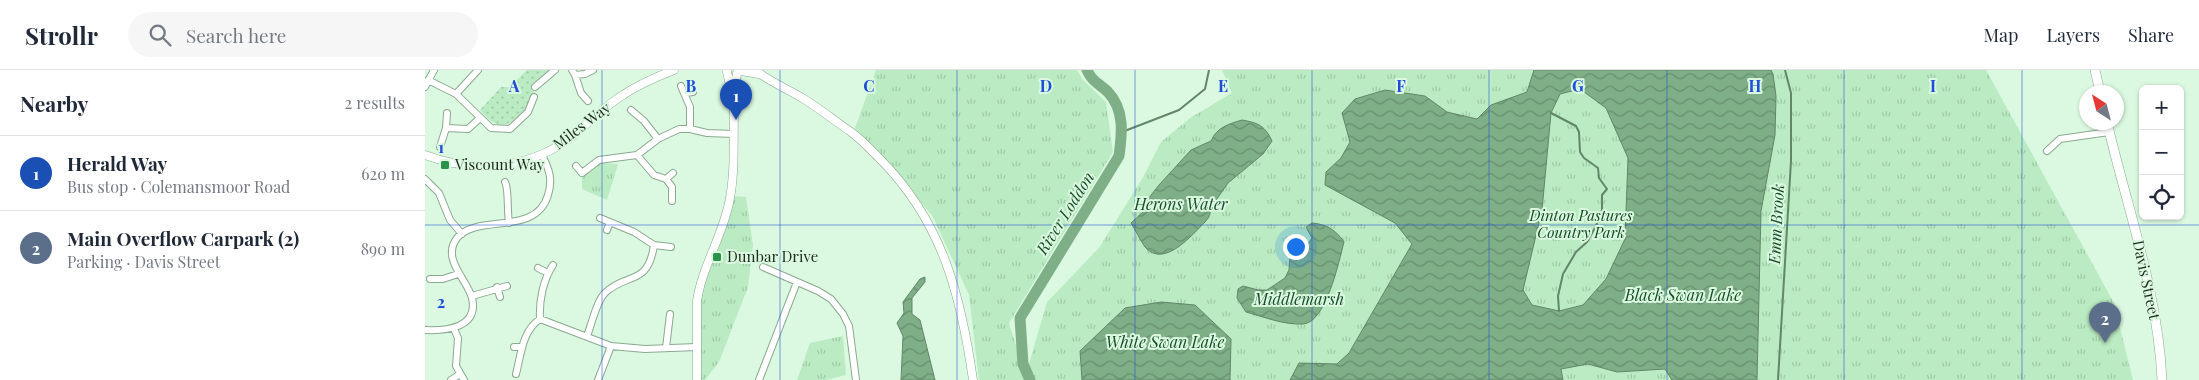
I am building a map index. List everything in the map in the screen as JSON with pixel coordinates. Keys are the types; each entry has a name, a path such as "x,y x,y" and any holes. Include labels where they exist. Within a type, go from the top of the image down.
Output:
{"main road":[{"path":"2095,70 2098,85"},
{"name":"Davis Street","path":"2109,132 2144,259 2155,322 2162,380"}],"street":[{"path":"434,70 426,83 456,94 491,128 510,129 530,114 534,97"},
{"path":"456,94 478,70"},
{"path":"535,87 555,70"},
{"path":"573,72 585,74 593,70"},
{"name":"Miles Way","path":"425,159 465,165 494,166 512,164 542,155 571,137 621,96 644,82 674,70"},
{"path":"755,70 804,99 852,133 897,176 915,199 933,230 950,270 958,298 973,380"},
{"path":"733,100 727,71 739,71 763,76"},
{"path":"697,380 696,316 698,296 730,202 733,163 733,100 739,71"},
{"path":"573,72 581,93 588,101"},
{"path":"681,86 690,107 690,129"},
{"path":"686,94 693,92"},
{"path":"631,110 644,121 657,139"},
{"path":"440,147 446,128 447,113"},
{"path":"446,128 468,129 480,118"},
{"path":"578,179 599,160 637,155 657,139 679,129 733,134"},
{"path":"2047,151 2060,140 2109,132"},
{"name":"Miles Way","path":"425,155 454,163"},
{"path":"425,330 454,329 469,318 473,308 472,296 458,274 453,259 453,246 462,234 479,227 532,216 545,204 551,180 550,172 542,155"},
{"path":"637,155 654,175 666,180 672,187 672,201"},
{"path":"576,166 583,173"},
{"path":"666,180 673,172"},
{"path":"425,179 439,194 450,220 462,234"},
{"path":"508,184 507,209 509,222"},
{"path":"600,218 641,235 654,245 671,248"},
{"path":"607,230 610,222"},
{"path":"587,336 603,294 617,284 641,275 648,265 654,245"},
{"path":"540,319 539,308 548,273 553,265"},
{"path":"763,267 818,291 831,299 843,314 849,326 856,380"},
{"path":"538,268 548,273"},
{"path":"430,279 443,280 458,274"},
{"path":"759,380 797,282"},
{"path":"472,296 497,287 507,286"},
{"path":"497,287 500,297"},
{"path":"666,348 670,314"},
{"path":"516,374 525,336 534,322 540,319 611,346 645,349 697,347"},
{"path":"451,380 462,377 455,366 458,338 454,329"},
{"path":"598,380 611,346"},
{"path":"514,347 522,347"}],"green space":[{"path":"526,70 555,70 536,84 528,105 515,120 507,124 498,124 489,120 480,110 501,87 509,87"},
{"path":"876,70 1077,70 1083,80 1106,102 1113,152 1009,323 1027,380 979,380 969,295 932,215 855,128"},
{"name":"Dinton Pastures Country Park","path":"1222,70 1986,70 2114,303 2133,380 1034,380 1028,367 1047,302 1099,248 1142,179 1161,142 1190,118 1232,93"},
{"path":"598,163 618,164 607,200 582,189 582,178"},
{"path":"733,196 746,197 753,245 748,287 719,362 705,380 700,380 699,309 702,288 725,228"},
{"path":"843,336 846,375 826,380 797,380 810,343"}],"water":[{"name":"Black Swan Lake","path":"1534,70 1771,70 1776,96 1775,135 1761,211 1757,380 1672,380 1665,369 1617,372 1588,364 1561,369 1563,380 1290,380 1299,363 1337,364 1349,353 1412,244 1395,223 1325,185 1326,172 1341,158 1350,142 1342,113 1355,99 1385,90 1425,96 1447,112 1477,119 1491,105 1527,92","holes":["1580,89 1606,108 1628,158 1625,239 1606,279 1583,305 1559,311 1532,305 1523,290 1542,210 1551,113 1560,94"]},
{"name":"Herons Water","path":"1242,120 1261,126 1272,141 1263,154 1228,183 1212,206 1209,217 1193,234 1177,248 1169,252 1153,253 1145,247 1131,223 1143,212 1148,199 1159,185 1191,150 1211,141 1217,132 1224,127"},
{"name":"Middlemarsh","path":"1312,223 1330,228 1344,242 1330,290 1325,303 1318,313 1311,321 1296,324 1246,312 1237,298 1238,289 1243,286 1267,290 1285,278 1289,270 1290,257 1308,244 1312,238 1306,227"},
{"path":"925,277 925,282 912,298 912,314 920,320 935,380 901,380 903,336 897,323 904,313 903,302 920,279"},
{"name":"White Swan Lake","path":"1161,302 1195,305 1231,339 1230,380 1082,380 1080,351 1125,308"}],"waterway":[{"name":"River Loddon","path":"1030,380 1023,364 1020,318 1119,156 1121,139 1120,114 1108,92 1094,80 1087,70"},
{"path":"1122,132 1179,110 1205,89 1209,70"},
{"name":"Emm Brook","path":"1778,380 1791,161 1791,93 1785,70"},
{"path":"1551,113 1576,126 1579,132 1580,152 1584,158 1598,168 1599,178 1607,189 1602,195 1602,210 1596,226 1587,242 1576,252 1563,274 1558,296 1559,311"}],"place":[{"name":"Herald Way","path":"736,120"},
{"name":"Viscount Way","path":"445,165"},
{"name":"Dunbar Drive","path":"717,257"},
{"name":"Main Overflow Carpark (2)","path":"2105,343"}]}
